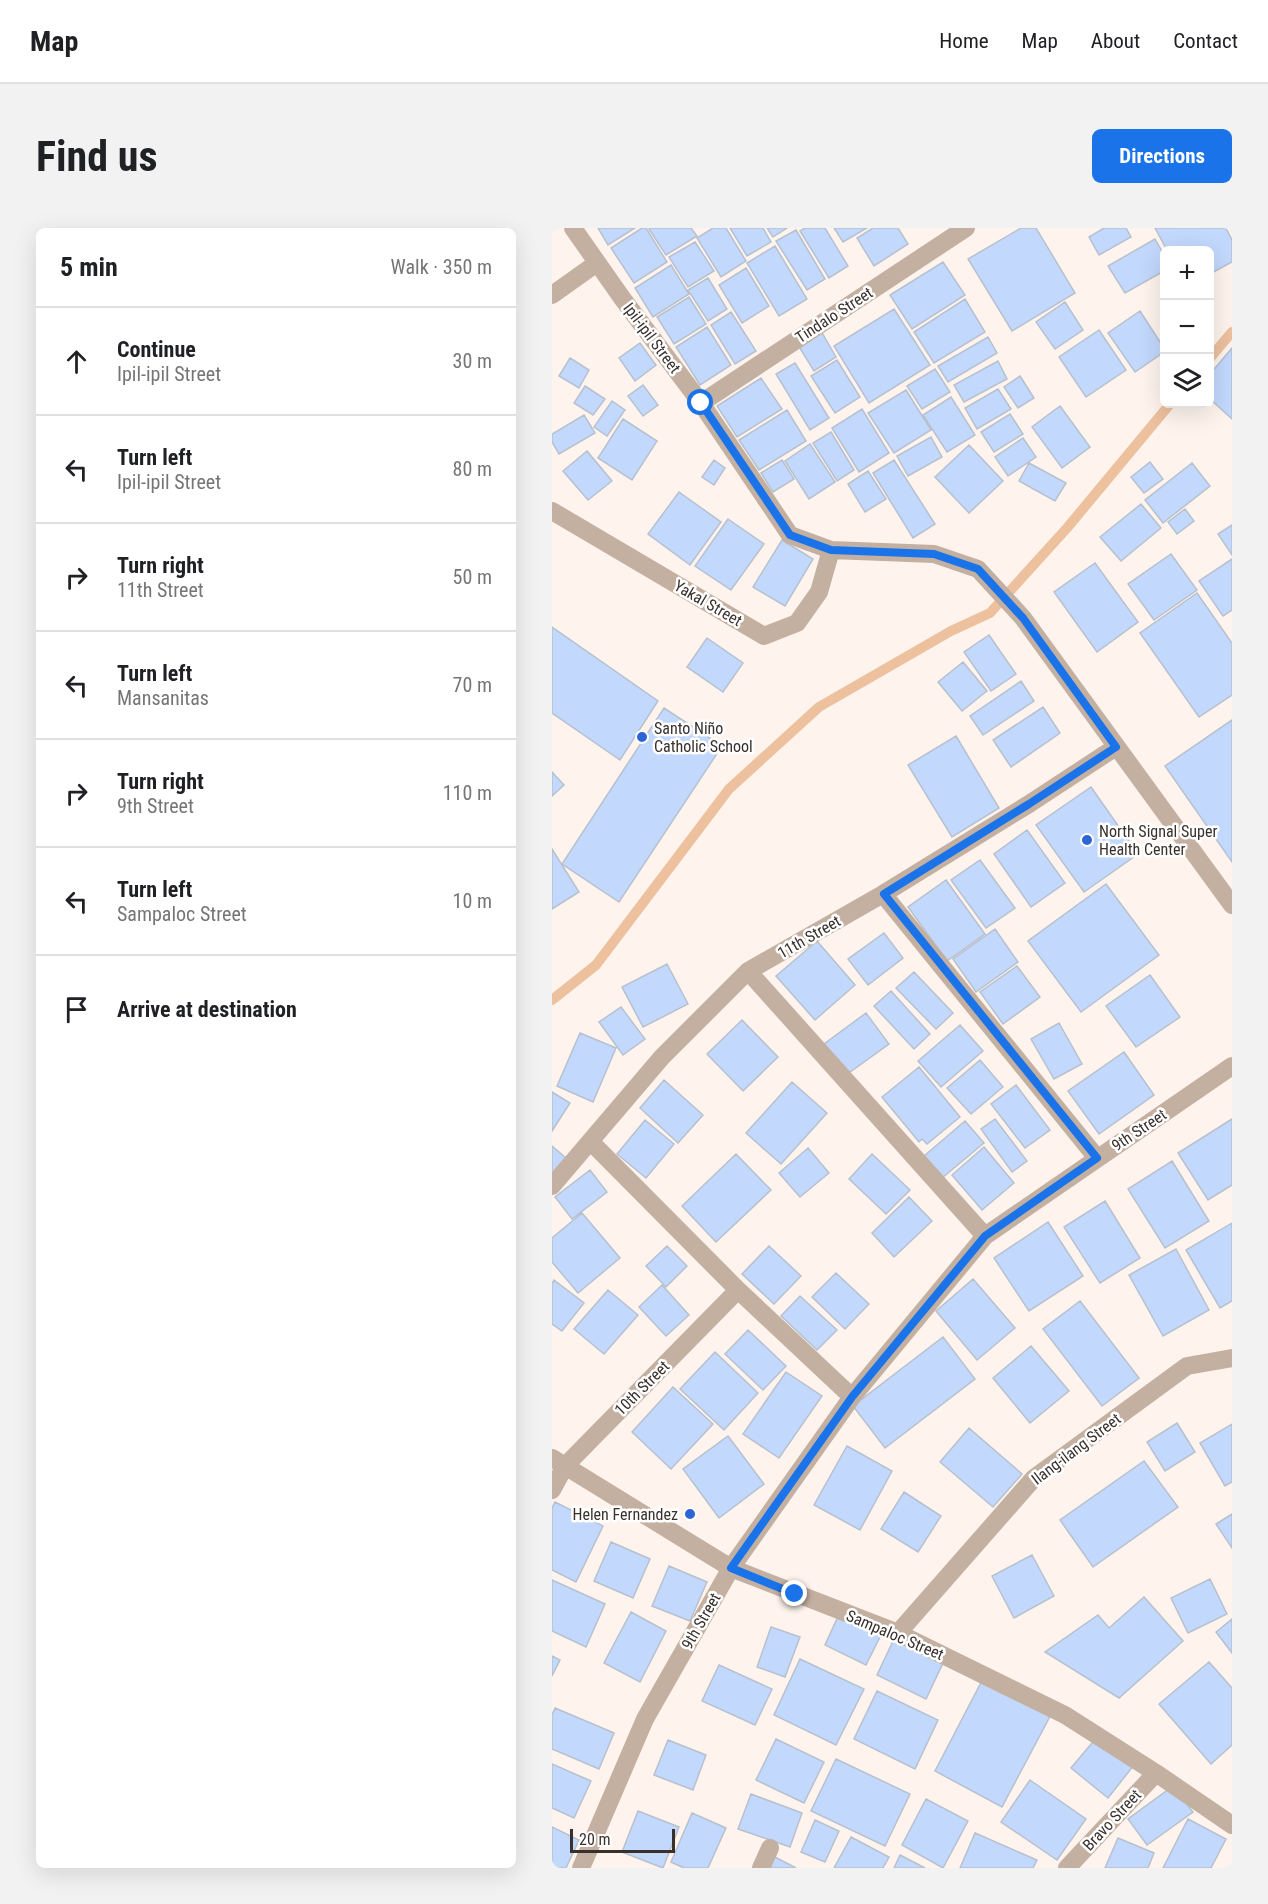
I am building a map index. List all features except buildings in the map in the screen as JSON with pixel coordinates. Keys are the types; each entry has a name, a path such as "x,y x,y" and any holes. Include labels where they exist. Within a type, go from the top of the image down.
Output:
{"street":[{"name":"Ipil-ipil Street","path":"573,228 701,403 790,535 831,550 934,554 978,569 1023,618 1232,905"},
{"name":"Tindalo Street","path":"701,403 966,228"},
{"path":"552,295 597,262"},
{"name":"Yakal Street","path":"552,511 764,636 797,623 819,592 831,550"},
{"name":"11th Street","path":"552,1186 662,1056 748,972 884,894 1116,747"},
{"path":"884,894 1097,1158"},
{"path":"748,972 985,1236"},
{"name":"9th Street","path":"581,1868 645,1719 731,1568 852,1397 985,1236 1232,1066"},
{"path":"591,1142 738,1290 852,1397"},
{"name":"10th Street","path":"552,1490 559,1462 738,1290"},
{"name":"Ilang-ilang Street","path":"898,1633 1034,1478 1187,1366 1232,1358"},
{"name":"Sampaloc Street","path":"559,1462 731,1568 898,1633 1065,1715 1232,1825"},
{"name":"Bravo Street","path":"1067,1868 1156,1773"},
{"path":"761,1868 770,1848"}],"waterway":[{"path":"1213,354 1232,332"},
{"path":"552,1000 596,965 729,789 819,707 951,631 990,613 1067,528 1167,408"}],"place":[{"name":"Santo Niño Catholic School","path":"642,737"},
{"name":"North Signal Super Health Center","path":"1087,840"},
{"name":"Helen Fernandez","path":"690,1514"}],"route":[{"path":"701,403 790,535 831,550 934,554 978,569 1023,618 1116,747 884,894 1097,1158 985,1236 852,1397 731,1568 795,1594"}]}
